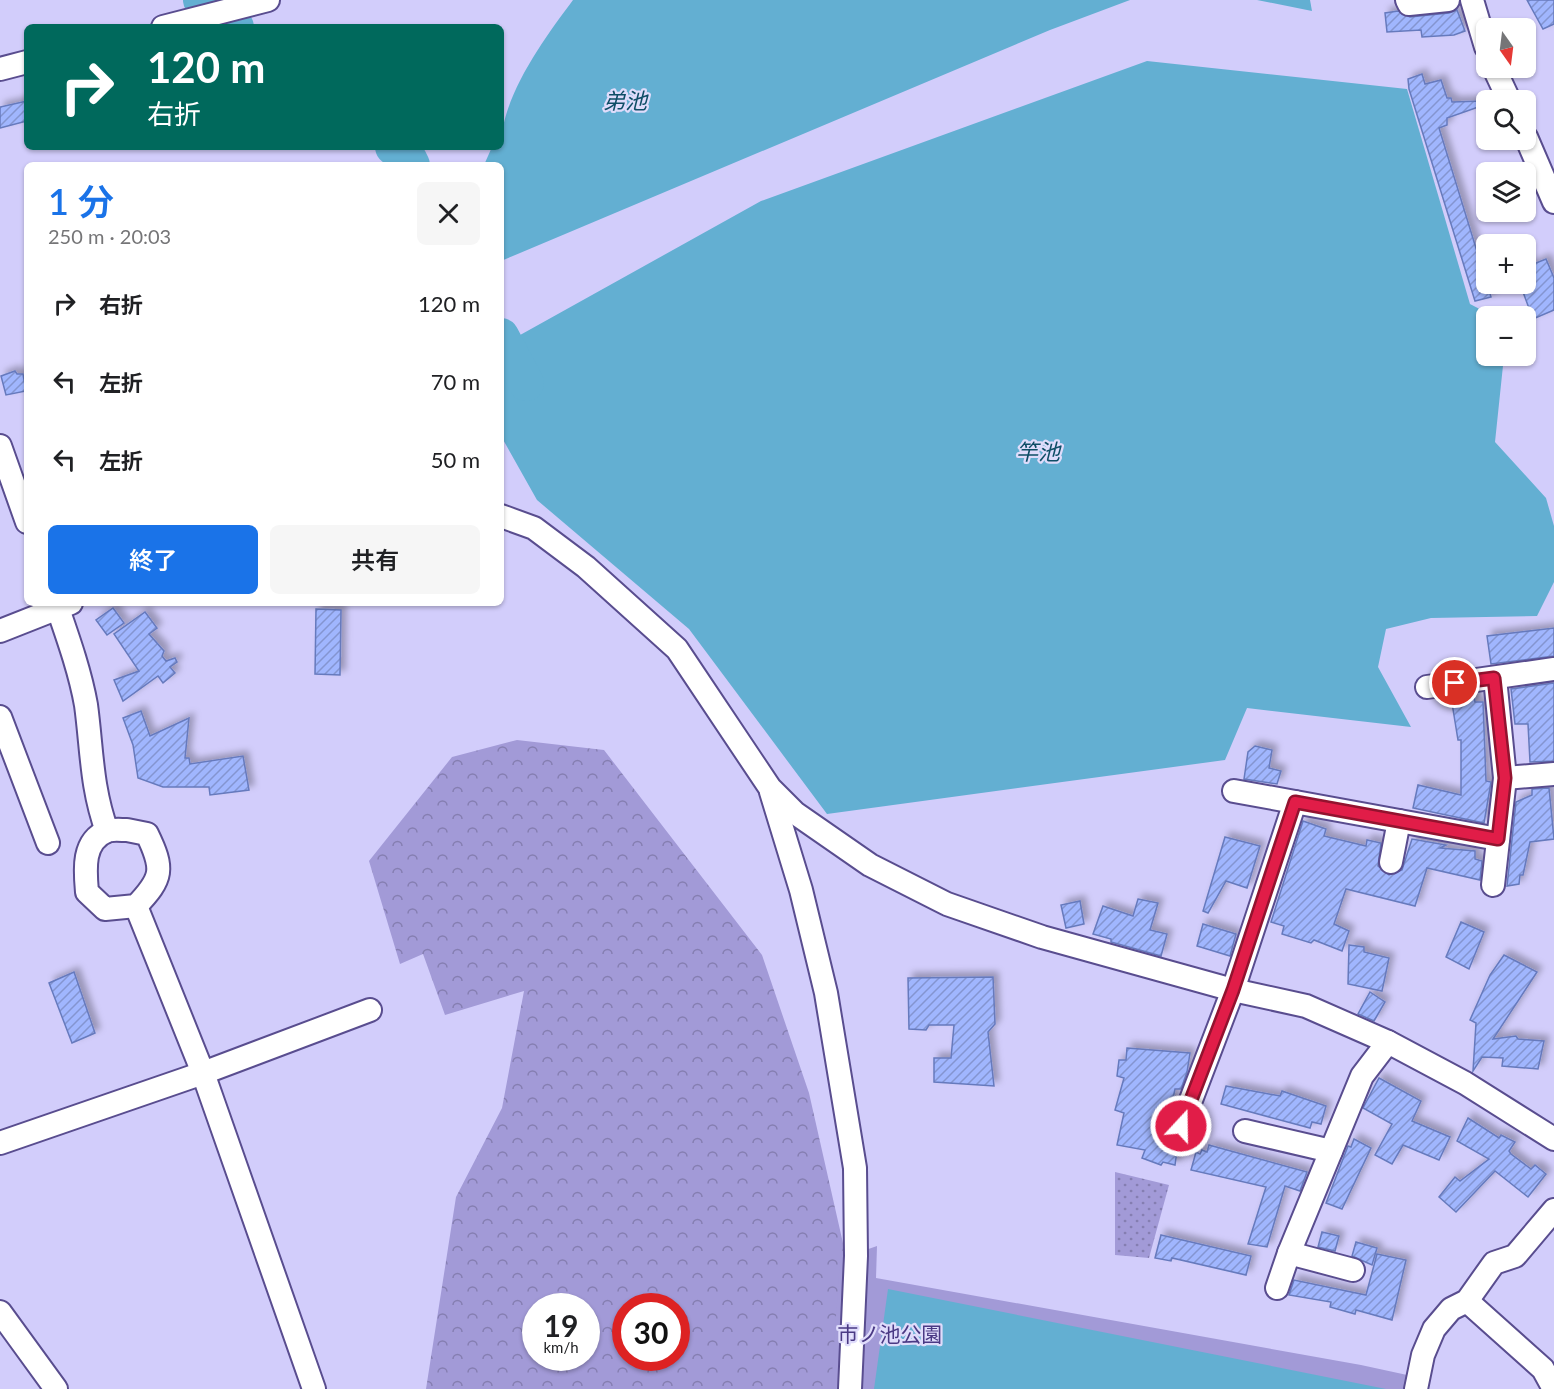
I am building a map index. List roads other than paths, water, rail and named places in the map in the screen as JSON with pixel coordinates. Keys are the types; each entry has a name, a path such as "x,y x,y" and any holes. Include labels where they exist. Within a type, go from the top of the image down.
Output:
{"street":[{"path":"175,24 268,0"},
{"path":"1407,0 1409,4 1448,0"},
{"path":"1472,0 1477,18"},
{"path":"0,69 24,63"},
{"path":"1532,150 1554,202"},
{"path":"0,446 24,514"},
{"path":"504,517 534,528 586,567 677,649 770,788 795,813 870,865 947,904 1042,936 1233,990 1306,1006 1388,1042 1465,1083 1554,1139"},
{"path":"0,631 59,606"},
{"path":"61,606 86,704 98,806 107,831"},
{"path":"1427,687 1554,669"},
{"path":"1493,885 1505,778 1494,678"},
{"path":"0,717 48,843"},
{"path":"1505,778 1554,774"},
{"path":"770,788 801,890 826,993 855,1168 856,1256 850,1389"},
{"path":"1234,791 1498,839"},
{"path":"1181,1126 1233,990 1295,802"},
{"path":"1391,862 1399,821"},
{"path":"127,830 147,834 156,853 160,874 154,888 136,906 105,909 87,891 84,863 91,845 107,831 127,830"},
{"path":"136,906 203,1073 314,1389"},
{"path":"0,1143 203,1073 370,1010"},
{"path":"1277,1288 1289,1253 1362,1076 1388,1042"},
{"path":"1245,1130 1331,1151"},
{"path":"1416,1389 1423,1355 1434,1329 1450,1309 1467,1301 1494,1263 1515,1256 1554,1210"},
{"path":"1289,1253 1353,1270"},
{"path":"1467,1301 1542,1369 1554,1389"},
{"path":"0,1312 56,1389"}],"water":[{"name":"弟池","path":"573,0 1130,0 1050,30 504,260 504,162 485,162 491,150 504,150 504,124 508,108 526,69"},
{"path":"1257,0 1310,0 1312,11"},
{"name":"竿池","path":"1147,61 1407,89 1470,304 1476,307 1476,366 1503,366 1495,442 1546,498 1554,526 1554,582 1537,616 1431,618 1386,629 1378,667 1411,727 1247,708 1225,760 827,814 689,629 537,500 504,441 504,344 761,201"},
{"name":"市ノ池公園","path":"888,1289 1386,1389 874,1389"}],"waterway":[{"path":"201,0 232,24"},
{"path":"397,150 410,162"},
{"path":"504,342 526,383"}]}
